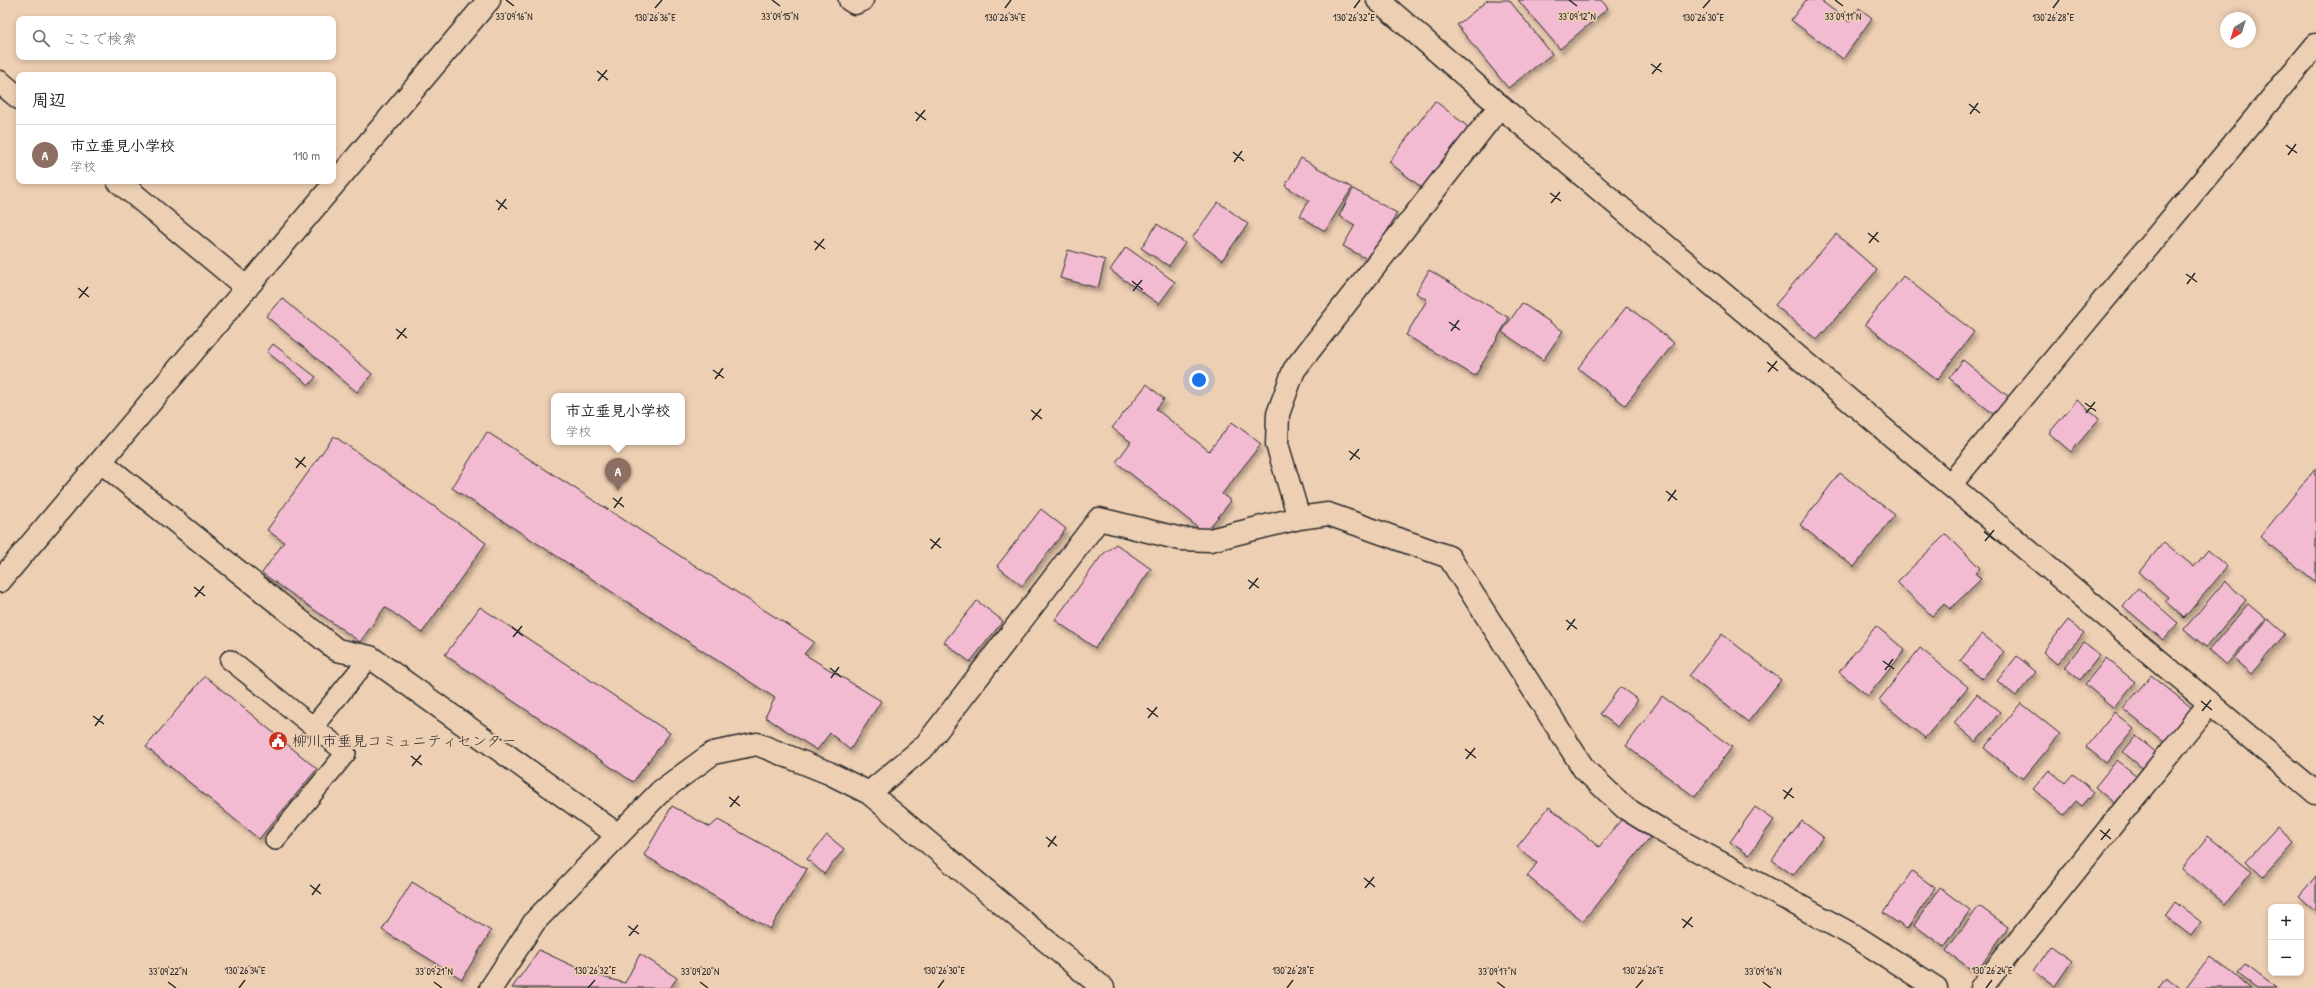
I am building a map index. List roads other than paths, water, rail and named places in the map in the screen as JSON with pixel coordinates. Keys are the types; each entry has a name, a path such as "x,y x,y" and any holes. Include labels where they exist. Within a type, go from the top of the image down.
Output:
{"street":[{"path":"336,182 489,0"},
{"path":"850,0 855,3 862,0"},
{"path":"1378,0 1500,106 2316,793"},
{"path":"1950,484 2316,45"},
{"path":"0,82 16,95"},
{"path":"1299,518 1276,444 1278,414 1294,370 1500,106"},
{"path":"122,184 247,288"},
{"path":"0,581 334,184"},
{"path":"101,462 337,650 370,657 618,835"},
{"path":"869,793 925,746 1099,519 1180,538 1210,540 1299,518 1328,514 1449,557 1584,770 1625,808 1664,832 1858,938 1936,988"},
{"path":"1980,988 2210,703"},
{"path":"491,988 535,921 661,791 713,753 757,744 828,773 869,793 1103,988"}],"lane":[{"path":"314,727 370,657"},
{"path":"230,660 346,753 275,840"}],"place":[{"name":"市立垂見小学校","path":"618,491"},
{"name":"柳川市垂見コミュニティセンター","path":"278,741"}]}
